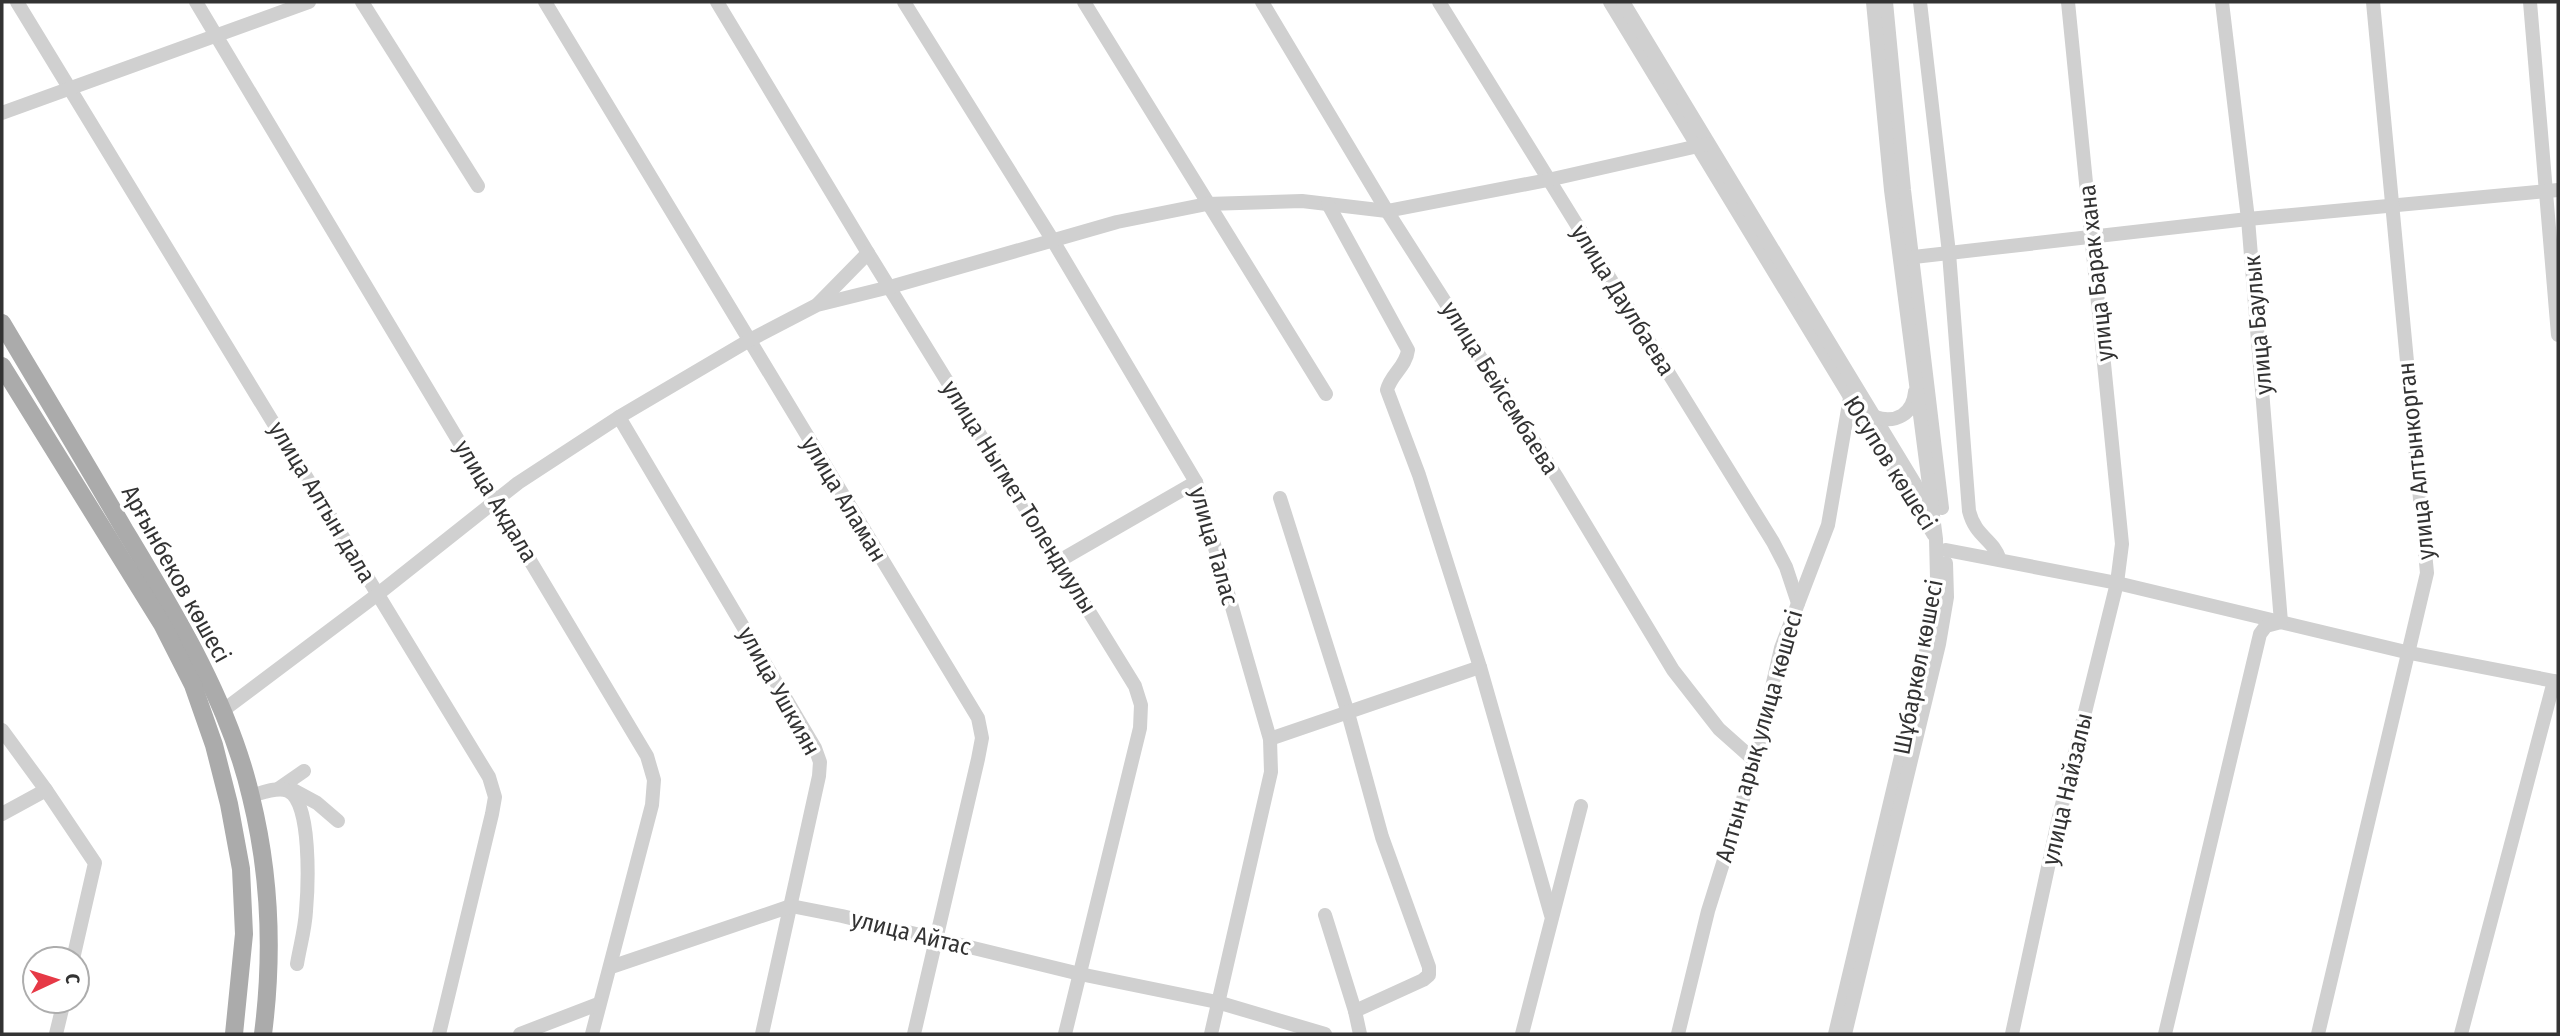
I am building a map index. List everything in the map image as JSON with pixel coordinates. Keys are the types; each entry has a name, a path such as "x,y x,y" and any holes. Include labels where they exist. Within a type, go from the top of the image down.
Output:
{"main road":[{"name":"Арғынбеков көшесі","path":"2,323 222,712 251,796 262,862 269,929 267,1006 263,1034"},
{"name":"Арғынбеков көшесі","path":"2,366 162,624 179,640 214,745 229,804 241,869 244,934 234,1034"}],"street":[{"name":"улица Алтын дала","path":"17,2 489,777 495,797 492,814 439,1034"},
{"name":"улица Акдала","path":"196,2 647,756 654,780 652,805 592,1034"},
{"path":"2,113 309,2"},
{"path":"362,2 478,186"},
{"name":"улица Аламан","path":"545,2 978,718 982,738 978,759 914,1034"},
{"name":"улица Ныгмет Толендиулы","path":"717,2 868,253 1135,685 1141,705 1140,728 1065,1034"},
{"name":"улица Талас","path":"904,2 1052,239 1196,482 1270,739 1270,772 1211,1034"},
{"path":"1084,2 1326,394"},
{"name":"улица Бейсембаева","path":"1262,2 1387,211 1558,479 1673,670 1719,729 1755,761"},
{"name":"улица Даулбаева","path":"1439,2 1773,542 1786,567 1798,603"},
{"name":"Юсупов көшесі","path":"1610,2 1875,417 1915,484 1941,544"},
{"name":"Юсупов көшесі","path":"1623,2 1702,145 1850,398 1941,544"},
{"name":"Шұбаркөл көшесі","path":"1835,1034 1928,643 1941,544 1939,475 1906,258 1891,190 1873,2"},
{"name":"Шұбаркөл көшесі","path":"1845,1034 1939,645 1947,597 1916,380 1906,258 1904,190 1886,2"},
{"path":"1920,2 1949,253 1969,511 1972,524 1993,547 2000,560"},
{"name":"улица Барак хана","path":"2068,2 2122,544"},
{"name":"улица Баулык","path":"2222,2 2248,219 2281,622"},
{"name":"улица Алтынкорган","path":"2318,1034 2427,573 2373,2"},
{"path":"2530,2 2552,191 2558,335"},
{"path":"222,712 379,594 495,499 619,417 748,341 817,305 890,287 1117,222 1207,204 1302,201 1387,211 1548,180 1702,145"},
{"path":"1906,258 2248,219 2552,191"},
{"path":"1328,204 1408,350 1407,360 1388,383 1387,390 1419,475 1480,667 1551,915"},
{"path":"817,305 868,253"},
{"path":"1875,417 1889,420 1911,410 1916,380"},
{"name":"Алтын арық улица көшесі","path":"1678,1034 1708,911 1755,761 1781,648 1828,525 1850,398"},
{"name":"улица Ушкиян","path":"619,417 816,748 820,762 762,1034"},
{"path":"1059,561 1196,482"},
{"path":"1280,498 1348,713 1382,837 1429,967 1429,975 1423,980 1355,1011"},
{"path":"1941,544 2000,560 2116,583 2410,653 2556,682 2461,1034"},
{"name":"улица Найзалы","path":"2012,1034 2058,821 2116,583 2122,544"},
{"path":"2165,1034 2260,634 2266,626 2281,622"},
{"path":"1270,739 1480,667"},
{"path":"2,730 95,863 76,945"},
{"path":"283,790 304,771"},
{"path":"251,796 292,789 317,803 338,821"},
{"path":"2,814 46,790"},
{"path":"283,790 297,798 307,862 306,911 297,964"},
{"path":"1522,1034 1581,806"},
{"path":"611,967 791,906"},
{"name":"улица Айтас","path":"791,906 1080,974 1217,1002 1325,1034"},
{"path":"1325,915 1360,1034"},
{"path":"520,1034 598,1004"},
{"path":"56,1034 61,1015"}]}
